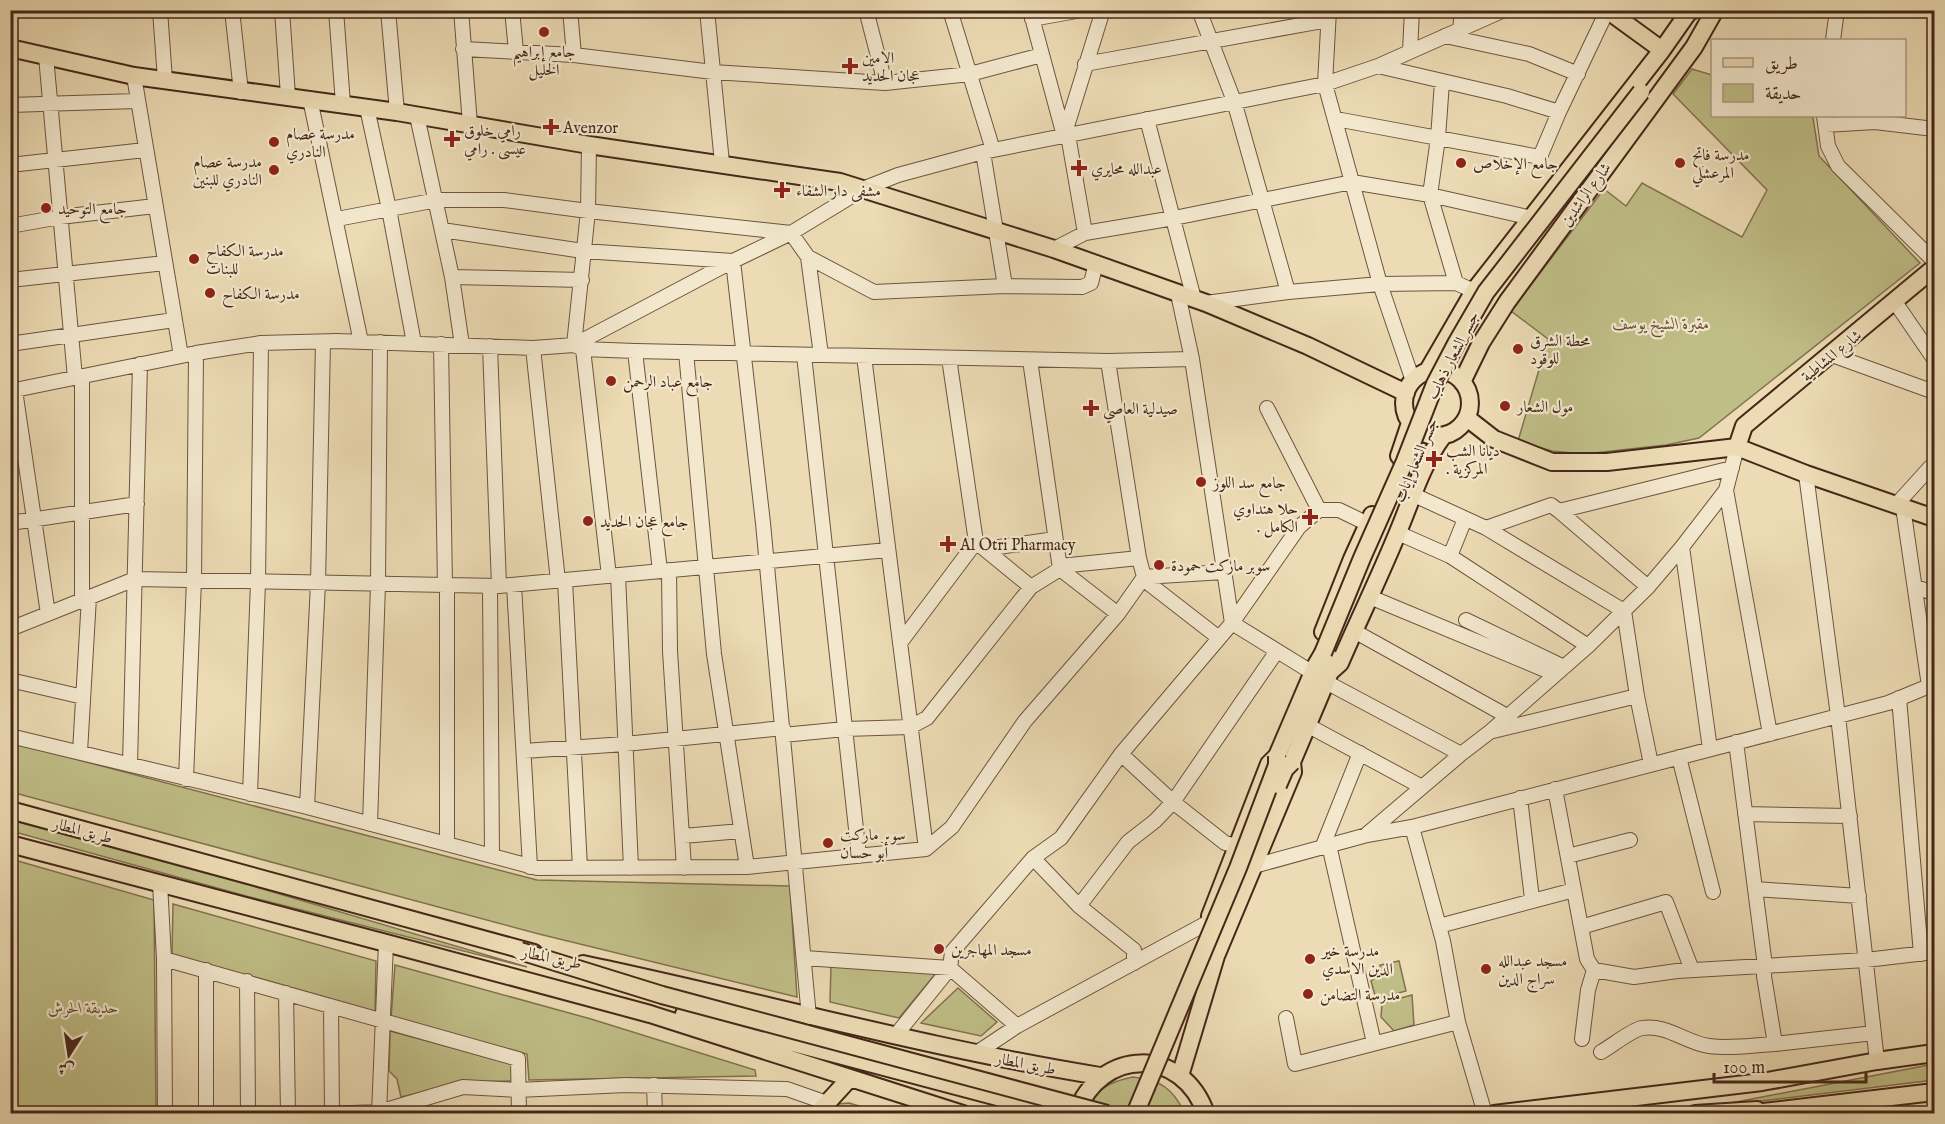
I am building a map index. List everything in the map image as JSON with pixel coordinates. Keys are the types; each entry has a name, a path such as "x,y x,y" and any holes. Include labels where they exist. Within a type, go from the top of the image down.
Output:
{"main road":[{"name":"شارع الراشدين","path":"1415,382 1474,291 1693,10"},
{"path":"1607,11 1662,50"},
{"name":"شارع الراشدين","path":"1462,382 1481,343 1507,302 1694,47 1709,11"},
{"name":"جسر الشعار ذهاب","path":"1323,667 1362,558 1405,461 1435,384 1486,292 1709,11"},
{"path":"10,48 134,76 396,112 589,144 816,177 865,188 1096,263 1193,299 1308,346 1415,382 1446,372 1462,382 1470,399 1467,418 1457,429 1443,436 1431,452 1398,534 1340,663 1323,667"},
{"name":"شارع المشاطية","path":"1737,447 1744,426 1935,268"},
{"path":"1415,382 1404,408 1410,423 1428,435 1443,436"},
{"path":"1467,418 1494,439 1552,462 1607,462 1737,447 1806,474 1935,518"},
{"path":"1135,1113 1238,868 1277,765 1285,759 1307,725 1323,667 1317,648 1352,559 1402,448 1410,423"},
{"path":"1144,1113 1249,852 1285,769 1285,759 1323,667"},
{"path":"1146,1063 1156,1050 1164,1033 1269,764 1285,759"},
{"path":"1180,1076 1216,956 1293,772 1285,759"},
{"name":"طريق المطار","path":"10,810 520,951 660,980 809,1017 1032,1065 1100,1076"},
{"name":"طريق المطار","path":"10,844 650,1014 963,1113"},
{"path":"520,951 662,995 1107,1113"},
{"path":"511,977 650,1005 1062,1113"},
{"path":"1588,1113 1692,1098 1762,1082 1935,1053"},
{"path":"1076,1113 1085,1093 1100,1076 1125,1065 1146,1063 1158,1065 1180,1076 1202,1101 1206,1113"},
{"path":"822,1108 850,1078"},
{"path":"1494,1113 1762,1082"},
{"path":"1695,1113 1769,1109 1935,1092"},
{"path":"1746,1113 1769,1109"}],"street":[{"path":"160,10 165,80"},
{"path":"232,10 241,92"},
{"path":"282,10 288,96"},
{"path":"336,10 343,104"},
{"path":"388,10 396,112"},
{"path":"461,10 470,124"},
{"path":"512,10 516,51"},
{"path":"570,10 574,55"},
{"path":"707,10 722,163"},
{"path":"866,10 885,83"},
{"path":"950,10 970,74 988,151 996,231 1005,286"},
{"path":"1082,10 1031,15 1066,135 1085,233"},
{"path":"1199,10 1234,101 1288,292"},
{"path":"1410,51 1412,10"},
{"path":"1460,30 1462,10"},
{"path":"578,347 734,261 791,233 865,188 898,175 988,151 1325,84 1378,66 1504,10"},
{"path":"1833,39 1837,10"},
{"path":"1066,135 1085,64 1107,11"},
{"path":"1336,119 1540,157 1607,11"},
{"path":"1085,64 1212,42 1329,15 1325,84 1380,284 1415,382"},
{"path":"1445,36 1529,54 1578,74"},
{"path":"464,49 574,55 713,72 885,83 970,74 1042,55"},
{"path":"46,56 71,335 79,377 86,599 80,752"},
{"path":"1378,66 1507,96 1559,112"},
{"path":"134,76 181,356"},
{"path":"1442,82 1438,138 1430,195 1456,283"},
{"path":"310,99 361,342"},
{"path":"10,105 137,101"},
{"path":"367,108 414,343"},
{"path":"417,116 437,200 462,345"},
{"path":"1147,119 1193,299 1192,359 1232,623 1277,651 1323,667 1461,754"},
{"path":"1933,124 1824,120 1828,146 1838,166 1935,261"},
{"path":"589,144 588,211 578,347 613,576 626,744 631,868"},
{"path":"10,165 145,150"},
{"path":"1054,249 1085,233 1174,218 1352,182 1430,195 1532,218"},
{"path":"337,219 437,200 504,200 791,233 808,257 874,292 1005,286 1082,287 1090,283 1096,263"},
{"path":"10,226 60,217 155,206"},
{"path":"442,230 584,251 734,261"},
{"path":"808,257 821,355"},
{"path":"734,261 767,561 809,1017"},
{"path":"10,280 165,264"},
{"path":"452,277 582,280"},
{"path":"1193,299 1380,284 1456,283 1474,291"},
{"path":"1895,302 1935,359"},
{"path":"10,344 174,320"},
{"path":"307,807 318,583 323,342"},
{"path":"370,824 378,584 380,342"},
{"path":"48,614 13,390 196,353 261,343 380,342 744,354 1108,362 1192,359"},
{"path":"250,794 258,582 261,343"},
{"path":"441,344 446,586 447,844"},
{"path":"490,346 495,586 492,856"},
{"path":"533,348 561,581 574,746 580,868"},
{"path":"635,351 664,571 684,868"},
{"path":"686,352 714,654 747,867"},
{"path":"186,779 194,580 196,353"},
{"path":"804,355 859,856"},
{"path":"1832,355 1935,392"},
{"path":"864,356 926,849"},
{"path":"949,358 980,546 1031,587"},
{"path":"1030,360 1060,568 1118,614"},
{"path":"1108,362 1143,578 1219,638"},
{"path":"130,765 140,364"},
{"path":"1267,408 1319,510"},
{"path":"1367,835 1588,646 1648,588 1726,490 1737,447"},
{"path":"1254,866 1367,835 1412,827 1838,716 1899,698 1932,685 1899,506 1935,463"},
{"path":"1559,511 1732,468"},
{"path":"1806,474 1838,716 1877,1061"},
{"path":"1726,490 1770,734"},
{"path":"1414,495 1486,528 1624,611"},
{"path":"10,523 137,504"},
{"path":"1486,528 1551,505 1648,588"},
{"path":"896,1035 950,968 952,952 1032,858 1061,838 1121,754 1232,623 1299,527 1319,510 1339,510 1368,524"},
{"path":"1450,556 1465,519"},
{"path":"1398,534 1450,556 1588,646"},
{"path":"900,643 980,546 1055,538"},
{"path":"1682,547 1710,749"},
{"path":"10,628 135,579 495,586 888,550"},
{"path":"524,751 726,734 910,727 927,718 1031,587 1060,568 1139,558"},
{"path":"1143,578 1224,572"},
{"path":"10,736 307,807 530,867 747,867 795,864 926,849 952,827 1025,721 1118,614 1143,578"},
{"path":"514,585 530,867"},
{"path":"1915,588 1935,592"},
{"path":"1370,597 1559,670"},
{"path":"1624,611 1637,696 1651,764"},
{"path":"1466,620 1559,670"},
{"path":"1354,631 1507,716"},
{"path":"1079,906 1128,842 1155,821 1173,802 1277,651"},
{"path":"10,680 83,697"},
{"path":"1491,731 1637,696"},
{"path":"1594,970 1634,977 1692,970 1866,960 1928,953 1899,698"},
{"path":"1307,725 1422,787"},
{"path":"1736,742 1765,966 1764,976 1775,1044"},
{"path":"1360,753 1325,847 1374,1043"},
{"path":"1121,754 1173,802 1225,843 1237,846"},
{"path":"1679,757 1713,892"},
{"path":"1556,789 1587,959 1594,970 1583,1018 1582,1039"},
{"path":"1520,798 1532,899"},
{"path":"1745,814 1850,816"},
{"path":"1412,827 1439,926 1458,1022 1485,1113"},
{"path":"683,836 741,831"},
{"path":"1568,856 1630,840"},
{"path":"1032,858 1079,906 1134,950 1134,963"},
{"path":"160,884 164,959 165,1113"},
{"path":"1755,889 1859,896"},
{"path":"1439,926 1532,899 1574,890"},
{"path":"1581,927 1666,902 1692,970"},
{"path":"978,1052 1017,1026 1207,923"},
{"path":"379,1113 381,1020 386,943"},
{"path":"804,958 950,968 1017,1026"},
{"path":"164,959 518,1059 519,1113"},
{"path":"206,970 206,1113"},
{"path":"247,981 248,1113"},
{"path":"286,993 288,1113"},
{"path":"331,1006 333,1113"},
{"path":"1286,1018 1295,1064 1458,1022"},
{"path":"1601,1052 1640,1028 1656,1028 1678,1034 1695,1044 1712,1046 1775,1044 1874,1033"},
{"path":"325,1113 379,1113 463,1087 519,1090 654,1084 787,1089 822,1108"},
{"path":"654,1084 655,1113"}],"green space":[{"name":"مقبرة الشيخ يوسف","path":"1692,69 1711,75 1711,117 1813,118 1819,156 1920,263 1699,438 1666,445 1584,454 1552,451 1518,441 1548,339 1511,311 1604,189 1626,206 1642,183 1742,237 1767,190 1673,94"},
{"path":"10,742 537,880 790,886 797,997 539,934 11,792"},
{"path":"11,820 249,885 527,967 246,896 11,831"},
{"name":"حديقة الحرش","path":"11,859 154,900 156,1113 11,1113"},
{"path":"173,904 376,961 375,1015 172,955"},
{"path":"1399,961 1406,991 1376,999 1371,981 1380,974 1380,965"},
{"path":"395,965 591,1019 755,1070 756,1076 529,1080 527,1054 391,1018"},
{"path":"831,965 937,972 899,1018 830,1002"},
{"path":"958,988 997,1022 981,1036 921,1023"},
{"path":"1412,995 1414,1025 1394,1031 1381,1017 1382,1003"},
{"path":"390,1031 512,1064 513,1081 465,1082 401,1097 397,1079 389,1071"},
{"path":"1934,1064 1934,1080 1705,1108"},
{"path":"1133,1077 1151,1080 1165,1087 1175,1097 1185,1113 1085,1114 1093,1099 1103,1088"},
{"path":"849,1103 883,1113 829,1114 837,1104"}],"place":[{"name":"جامع إبراهيم الخليل","path":"544,32"},
{"name":"الامين عجان الحديد","path":"850,66"},
{"name":"Avenzor","path":"551,127"},
{"name":"رامي خلوق عيسى . رامي","path":"452,139"},
{"name":"مدرسة عصام النادري","path":"274,142"},
{"name":"جامع الإخلاص","path":"1461,163"},
{"name":"مدرسة فاتح المرعشلي","path":"1680,163"},
{"name":"عبدالله محايري","path":"1079,168"},
{"name":"مدرسة عصام النادري للبنين","path":"274,170"},
{"name":"مشفى دار الشفاء","path":"782,190"},
{"name":"جامع التوحيد","path":"46,208"},
{"name":"مدرسة الكفاح للبنات","path":"194,259"},
{"name":"مدرسة الكفاح","path":"210,293"},
{"name":"محطة الشرق للوقود","path":"1518,349"},
{"name":"جامع عباد الرحمن","path":"611,381"},
{"name":"مول الشعار","path":"1505,406"},
{"name":"صيدلية العاصي","path":"1091,408"},
{"name":"ديانا الشب . المركزية","path":"1434,459"},
{"name":"جامع سد اللوز","path":"1201,482"},
{"name":"حلا هنداوي . الكامل","path":"1310,517"},
{"name":"جامع عجان الحديد","path":"588,521"},
{"name":"Al Otri Pharmacy","path":"948,544"},
{"name":"سوبر ماركت حمودة","path":"1159,565"},
{"name":"سوبر ماركت أبو حسان","path":"828,843"},
{"name":"مسجد المهاجرين","path":"939,949"},
{"name":"مدرسة خير الدين الاسدي","path":"1310,959"},
{"name":"مسجد عبدالله سراج الدين","path":"1486,969"},
{"name":"مدرسة التضامن","path":"1308,994"}]}
